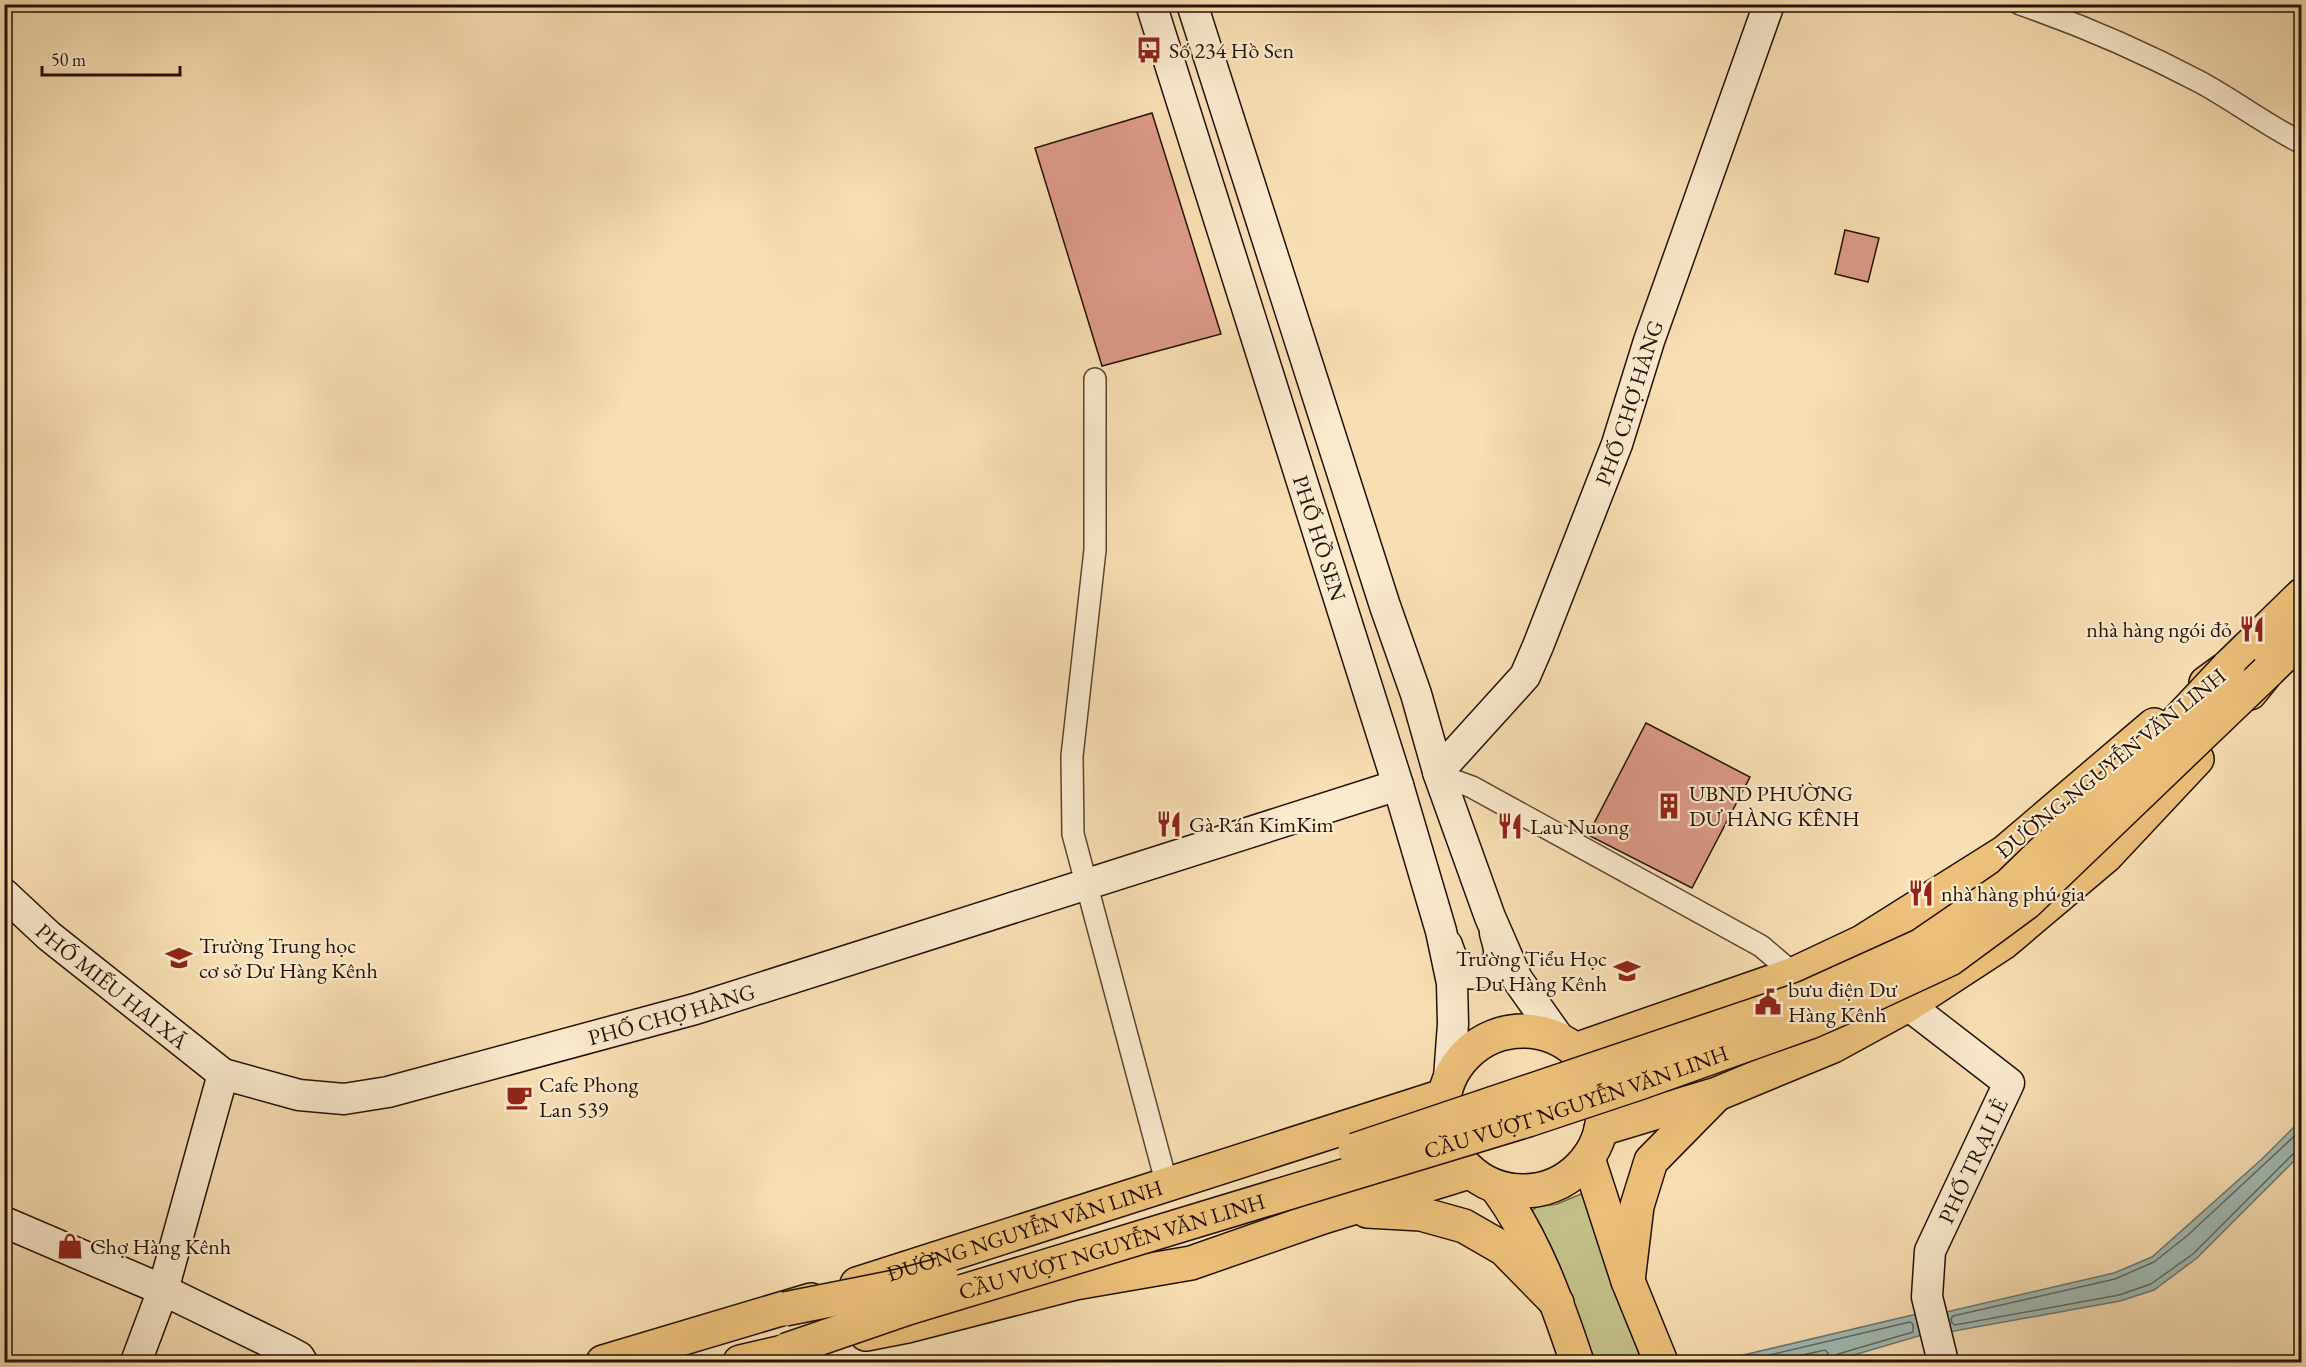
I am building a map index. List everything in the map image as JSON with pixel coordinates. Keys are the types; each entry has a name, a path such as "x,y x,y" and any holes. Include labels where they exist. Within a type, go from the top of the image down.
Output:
{"main road":[{"name":"ĐƯỜNG NGUYỄN VĂN LINH","path":"1568,1045 1715,1002 1794,974 1862,942 2005,852 2174,708 2228,667 2301,595"},
{"name":"ĐƯỜNG NGUYỄN VĂN LINH","path":"1601,1129 1717,1094 1833,1046 1908,1005 2003,943 2106,856 2208,746 2267,672 2301,638"},
{"name":"CẦU VƯỢT NGUYỄN VĂN LINH","path":"785,1309 900,1287 1173,1208 1395,1137 1805,998 1920,946 2009,885 2165,734 2228,667"},
{"name":"CẦU VƯỢT NGUYỄN VĂN LINH","path":"786,1350 908,1308 1528,1120 1800,1025 1879,992 1950,959 2026,903 2267,672"},
{"path":"1715,1002 1700,1018 1697,1028 1707,1067 1721,1080 1749,1080"},
{"path":"1517,1031 1540,1033 1568,1045 1590,1066 1599,1086 1603,1107 1601,1129 1588,1158 1573,1174 1555,1185 1534,1191 1497,1188 1469,1172 1455,1156 1446,1137 1442,1117 1446,1087 1459,1062 1475,1047 1495,1036 1517,1031"},
{"name":"ĐƯỜNG NGUYỄN VĂN LINH","path":"603,1362 785,1309 902,1268 1288,1147 1446,1087"},
{"path":"1628,1281 1637,1206 1651,1161 1717,1094"},
{"path":"1288,1147 1306,1148 1322,1157 1333,1171 1336,1187 1333,1202 1335,1214"},
{"path":"1588,1158 1628,1281 1661,1362"},
{"path":"740,1362 786,1350 907,1326 1075,1283 1191,1263 1469,1172"},
{"path":"1497,1188 1516,1214 1557,1304 1577,1362"},
{"path":"1335,1214 1422,1214 1464,1226 1504,1249 1557,1304"}],"street":[{"name":"PHỐ HỒ SEN","path":"1151,4 1398,785 1441,932 1452,983 1453,1024 1446,1087"},
{"name":"PHỐ HỒ SEN","path":"1192,4 1385,606 1416,694 1438,774 1490,917 1517,979 1568,1045"},
{"name":"PHỐ CHỢ HÀNG","path":"1438,774 1525,676 1538,646 1617,444 1649,341 1769,4"},
{"path":"2020,4 2054,16 2171,68 2201,83 2274,129 2301,143"},
{"path":"1095,379 1095,550 1072,756 1073,834 1167,1185"},
{"path":"1438,774 1472,787 1701,912 1761,946 1794,974"},
{"name":"PHỐ CHỢ HÀNG","path":"224,1074 299,1095 344,1100 388,1092 695,1009 1398,785"},
{"name":"PHỐ MIẾU HAI XÃ","path":"4,894 49,936 224,1074"},
{"path":"1441,932 1454,962 1460,969 1469,974 1479,973 1490,969 1498,960 1499,950 1490,917"},
{"name":"PHỐ TRẠI LẺ","path":"1908,1005 2009,1083 1930,1251 1927,1297 1943,1362"},
{"path":"136,1362 163,1290 224,1074"},
{"path":"4,1222 163,1290 286,1350 299,1357 302,1362"}],"shaded area":[{"path":"1581,1194 1642,1362 1589,1362 1532,1214 1537,1207 1557,1204"}],"water":[{"path":"2301,1120 2301,1154 2197,1258 2154,1290 2120,1301 1949,1332 1942,1313 2114,1273 2152,1257 2262,1159"},
{"path":"1917,1314 1922,1335 1830,1362 1714,1362"}],"building":[{"path":"1152,113 1221,334 1102,366 1035,148"},
{"path":"1845,230 1879,238 1868,282 1835,274"},
{"name":"UBND PHƯỜNG DƯ HÀNG KÊNH","path":"1646,723 1750,777 1692,888 1588,835"}],"place":[{"name":"Số 234 Hồ Sen","path":"1149,50"},
{"name":"nhà hàng ngói đỏ","path":"2252,629"},
{"name":"UBND PHƯỜNG DƯ HÀNG KÊNH","path":"1669,806"},
{"name":"Gà Rán KimKim","path":"1169,824"},
{"name":"Lau Nuong","path":"1510,826"},
{"name":"nhà hàng phú gia","path":"1921,893"},
{"name":"Trường Trung học cơ sở Dư Hàng Kênh","path":"179,958"},
{"name":"Trường Tiểu Học Dư Hàng Kênh","path":"1627,971"},
{"name":"bưu điện Dư Hàng Kênh","path":"1768,1002"},
{"name":"Cafe Phong Lan 539","path":"519,1097"},
{"name":"Chợ Hàng Kênh","path":"70,1246"}]}
